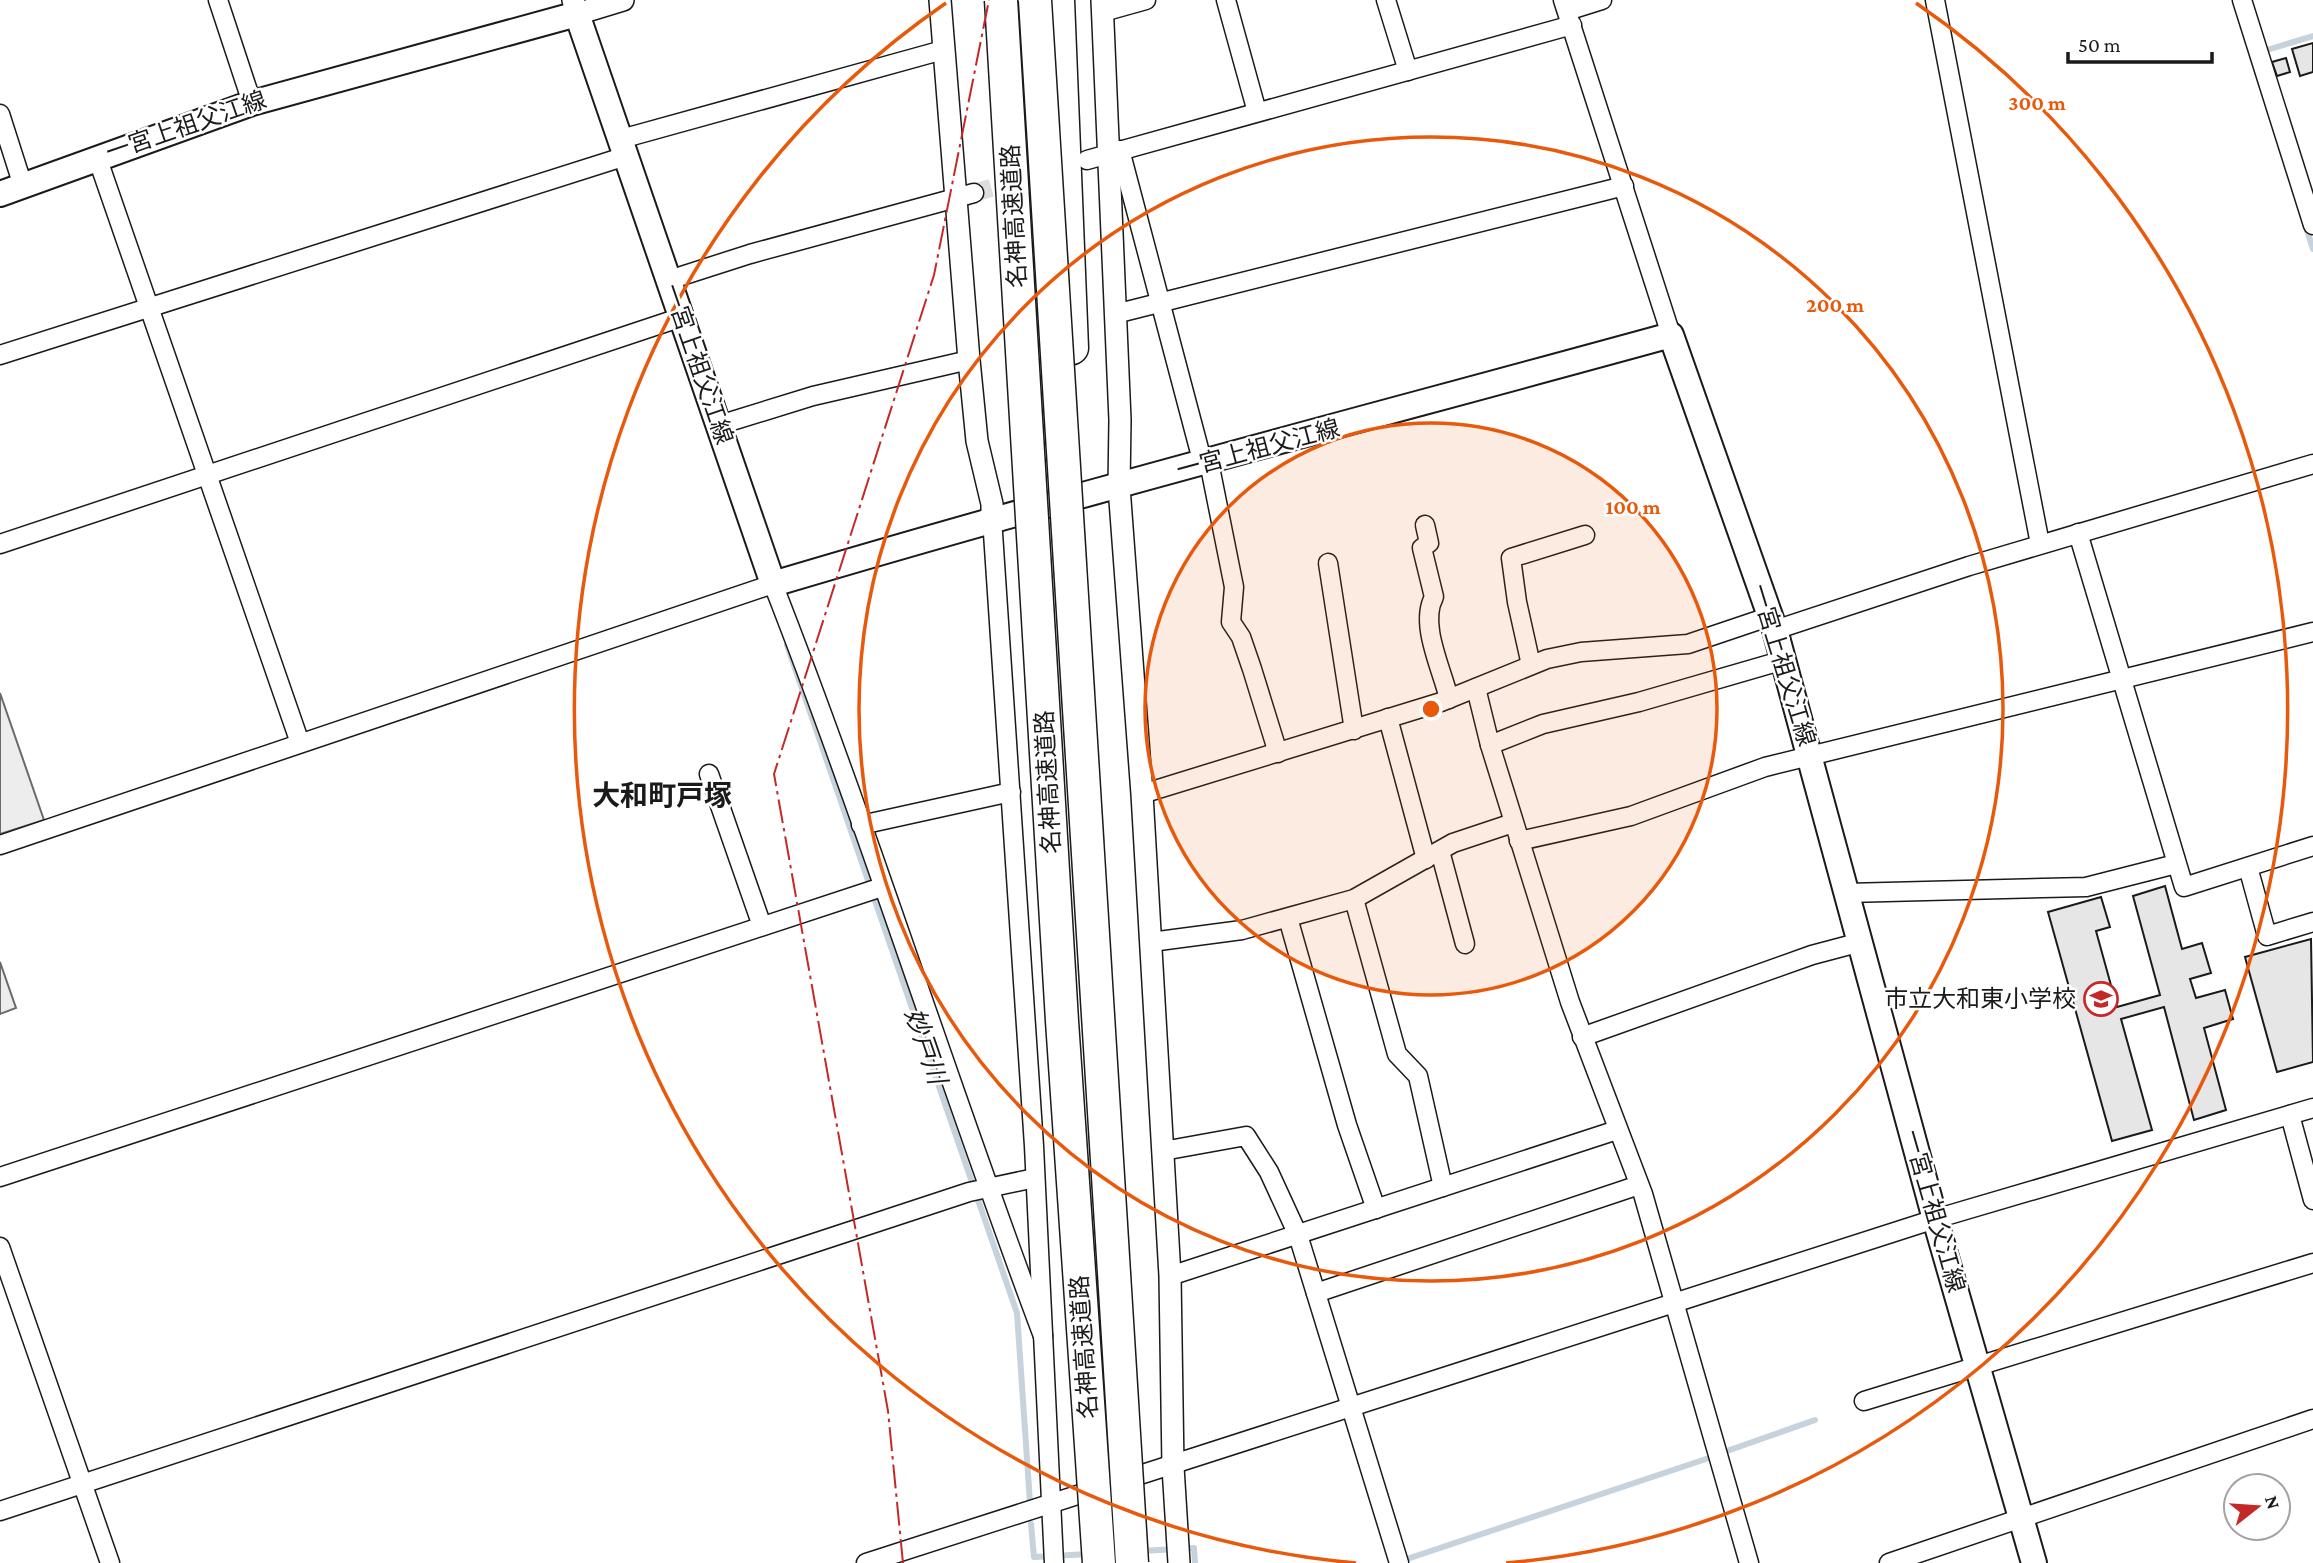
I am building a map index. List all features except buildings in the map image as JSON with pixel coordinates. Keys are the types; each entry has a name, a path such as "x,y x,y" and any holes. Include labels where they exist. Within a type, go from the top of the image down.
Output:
{"highway":[{"path":"988,0 1017,415 1052,1023 1078,1265"},
{"name":"名神高速道路","path":"1001,0 1078,1265 1099,1563"},
{"name":"名神高速道路","path":"1035,0 1132,1563"},
{"path":"1058,0 1075,412 1097,837 1113,1261"}],"main road":[{"name":"一宮上祖父江線","path":"0,194 252,103 575,7 773,584 992,518 1206,463 1671,335 1784,660 1935,1219 2034,1563"}],"street":[{"path":"218,0 252,103"},
{"path":"575,7 623,0"},
{"path":"940,0 943,50 965,196 969,360 977,441 992,504 1035,1178 1054,1556"},
{"path":"1146,0 1103,6 1114,152 1119,486 1142,794 1163,1151 1170,1276 1173,1467 1179,1554"},
{"path":"1226,0 1257,112"},
{"path":"1386,0 1408,71"},
{"path":"1087,160 1408,71 1602,0"},
{"path":"1935,0 2040,544"},
{"path":"2242,0 2306,180 2313,225"},
{"path":"1568,12 1671,335"},
{"path":"0,355 148,308 623,147 943,50"},
{"path":"0,114 23,186"},
{"path":"1114,152 1206,463 1234,587 1231,622 1245,648 1278,752"},
{"path":"97,157 299,743"},
{"path":"1115,314 1160,305 1624,186"},
{"path":"669,281 750,254 965,196"},
{"path":"0,544 682,317"},
{"path":"719,425 813,396 969,360"},
{"path":"1142,794 1449,699 1547,659 1581,652 1651,649 1773,623 2313,464"},
{"path":"1425,525 1429,542 1422,548 1434,597 1428,608 1430,629 1449,699"},
{"path":"2078,533 2184,887 2313,846"},
{"path":"1531,665 1517,602 1511,558 1585,535"},
{"path":"1328,563 1354,730"},
{"path":"0,845 773,584 822,710 861,825 874,889 979,1189 1043,1336"},
{"path":"1519,841 1631,816 1765,767 1810,755 2313,632"},
{"path":"1489,745 1543,724 1639,702 1784,660"},
{"path":"1476,688 1489,745 1582,1037 1639,1185 1749,1563"},
{"path":"1388,718 1465,944"},
{"path":"709,774 762,926"},
{"path":"861,825 1011,792"},
{"path":"1151,943 1242,930 1354,900 1462,839 1513,823"},
{"path":"1847,893 2085,887 2176,864"},
{"path":"2248,867 2267,936 2313,922"},
{"path":"0,1177 874,889"},
{"path":"1354,900 1397,1054 1418,1076 1443,1187"},
{"path":"1288,918 1348,1125 1376,1209"},
{"path":"1582,1037 1812,955 1861,942"},
{"path":"866,1563 1051,1502 1173,1467 1350,1406 1935,1219 2313,1108"},
{"path":"2290,1115 2313,1200"},
{"path":"1170,1276 1617,1129"},
{"path":"1163,1151 1246,1136 1269,1172 1298,1235 1399,1563"},
{"path":"0,1511 979,1189 1035,1178"},
{"path":"1316,1293 1434,1256 1639,1185"},
{"path":"0,1247 110,1563"},
{"path":"1864,1401 2313,1263"},
{"path":"1889,1563 2313,1419"}],"shaded area":[{"path":"0,693 44,820 0,834"},
{"path":"0,962 16,1008 0,1014"}],"waterway":[{"path":"2267,50 2313,36"},
{"path":"2305,224 2313,249"},
{"name":"妙戸川","path":"787,645 1017,1313 1030,1503"},
{"path":"1724,1452 1815,1420"},
{"path":"1404,1560 1709,1458"},
{"name":"妙戸川","path":"1031,1524 1034,1557 1089,1554"},
{"name":"妙戸川","path":"1142,1551 1194,1548 1195,1563"}],"tunnel":[{"path":"974,193 1053,170"}],"power":[{"path":"903,1563 888,1411 774,774 934,275 989,0"}],"place":[{"name":"市立大和東小学校","path":"2101,999"}],"district":[{"name":"大和町戸塚","path":"662,795"}]}
